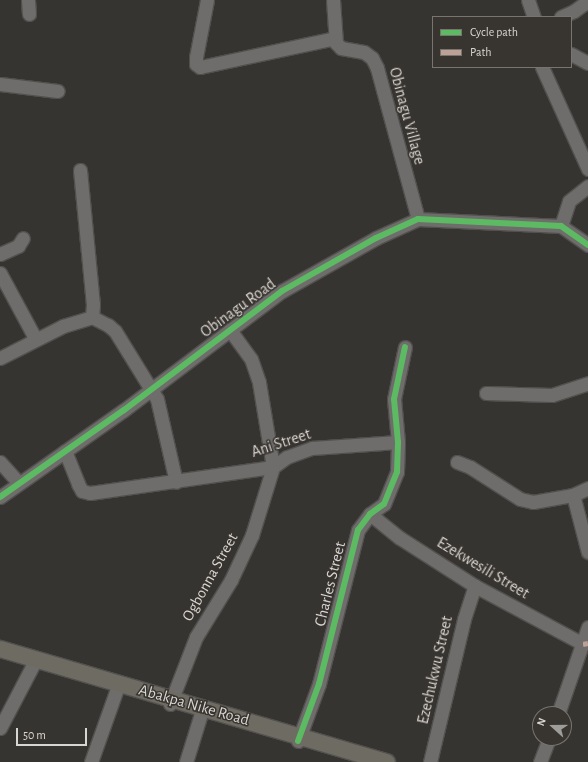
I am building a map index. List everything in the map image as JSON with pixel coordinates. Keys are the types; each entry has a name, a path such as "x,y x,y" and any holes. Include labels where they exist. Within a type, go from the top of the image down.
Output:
{"main road":[{"name":"Abakpa Nike Road","path":"0,649 35,662 375,761"},
{"name":"Abakpa Nike Road","path":"0,655 35,662"}],"street":[{"path":"28,0 29,14"},
{"path":"207,0 196,57 196,64 200,67 335,38 332,0"},
{"path":"528,0 534,16"},
{"path":"563,16 574,11 588,1"},
{"name":"Obinagu Village","path":"335,38 341,48 364,52 372,58 377,68 418,219"},
{"path":"572,55 588,63"},
{"path":"542,68 543,74 588,169"},
{"path":"0,84 58,91"},
{"path":"80,170 93,304 92,317"},
{"path":"588,186 569,201 561,226 588,245"},
{"name":"Obinagu Road","path":"0,497 150,389 282,291 376,238 418,219 561,226"},
{"path":"0,254 18,246 23,238"},
{"path":"0,273 36,338"},
{"path":"0,358 36,338 63,326 92,317 115,331 157,399 176,482"},
{"name":"Ogbonna Street","path":"171,701 183,667 202,625 231,580 252,536 273,467 257,376 251,359 230,330"},
{"name":"Charles Street","path":"299,739 329,648 351,549 358,530 370,514 384,504 397,472 398,442 394,399 405,346"},
{"path":"486,393 552,395 588,383"},
{"name":"Ani Street","path":"65,451 82,491 90,492 176,482 273,467 287,457 312,448 398,442"},
{"path":"0,462 19,483"},
{"path":"457,462 470,467 520,499 533,502 573,495 588,488"},
{"path":"573,495 588,552"},
{"name":"Ezekwesili Street","path":"370,514 400,538 475,586 584,644"},
{"name":"Ezechukwu Street","path":"430,762 464,619 475,586"},
{"path":"561,706 584,644 588,627"},
{"path":"0,728 35,662"},
{"path":"91,762 118,686"},
{"path":"186,762 202,710"},
{"path":"540,762 546,746"}],"marked path":[{"path":"583,644 588,643"}],"cycle path":[{"path":"0,497 124,410 282,291 376,238 418,219 561,226 588,245"},
{"path":"298,741 319,684 358,530 370,514 384,504 397,472 398,442 394,399 405,347"}]}
